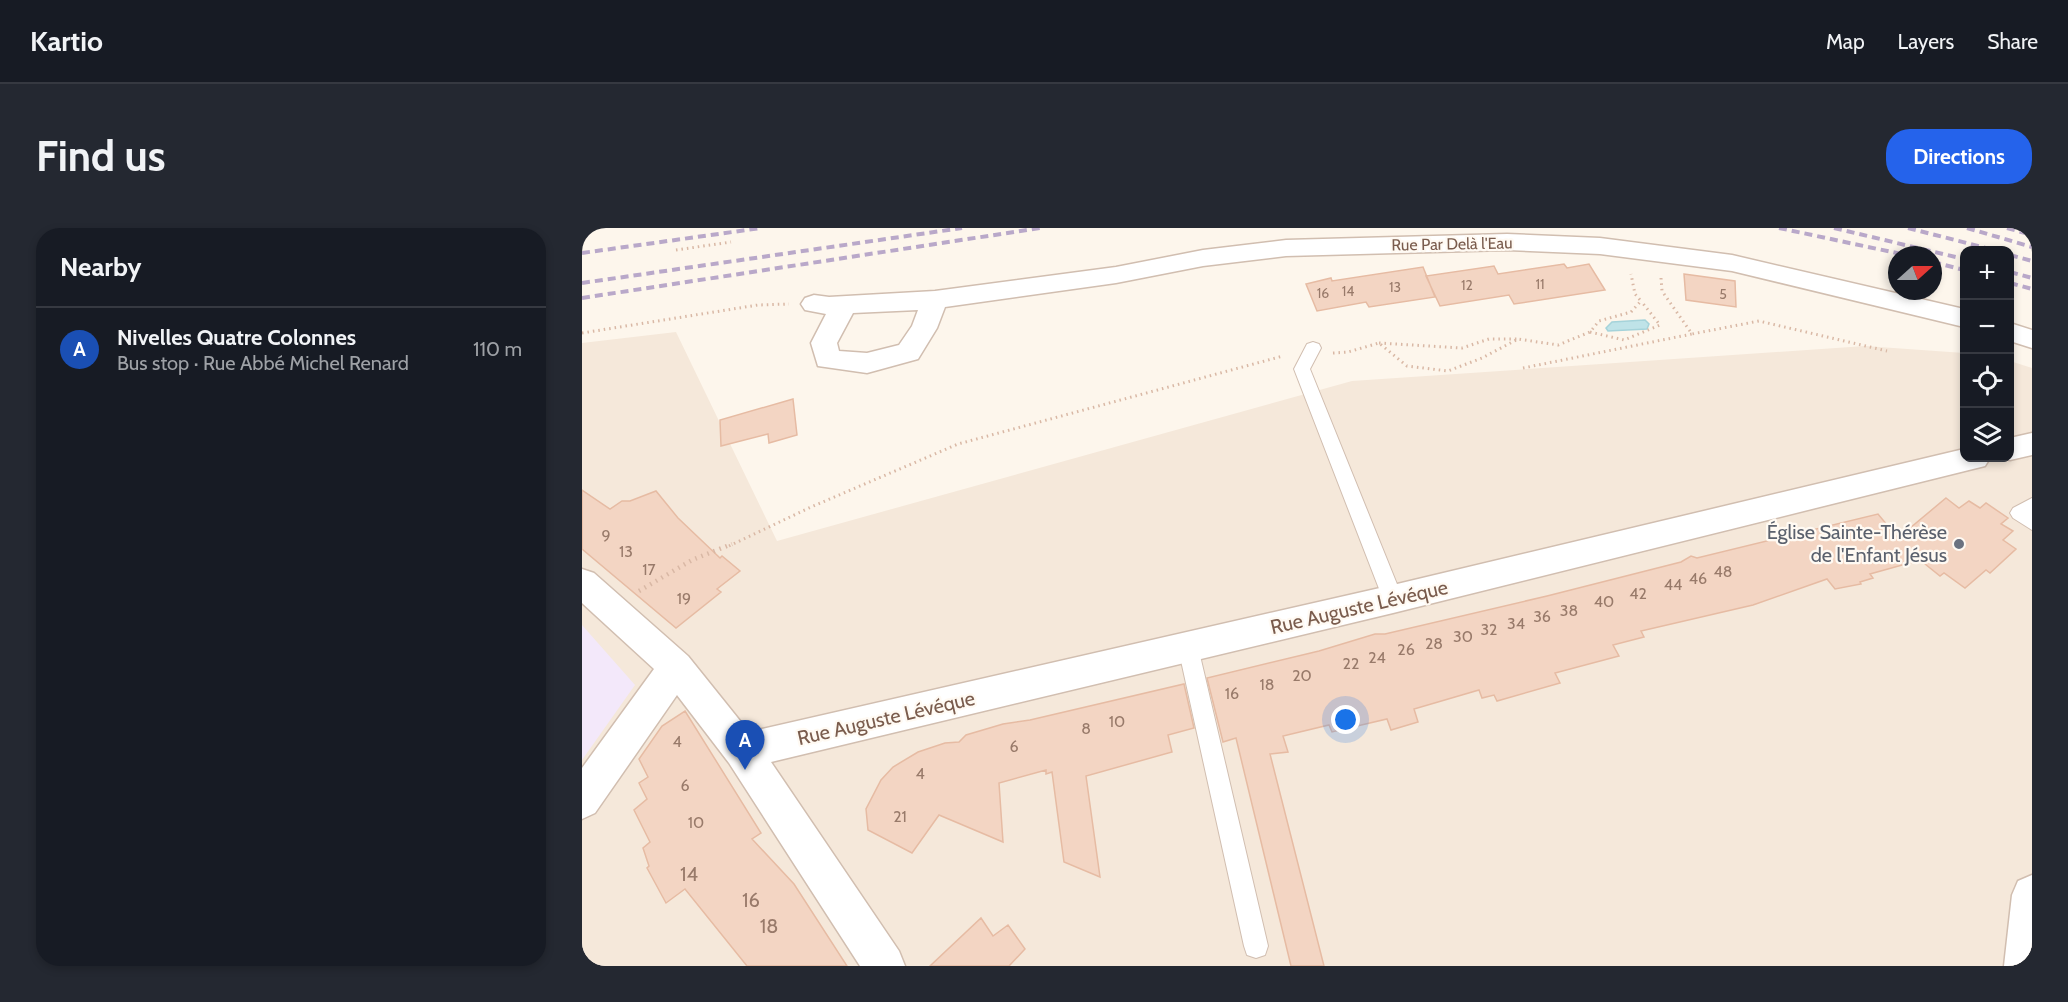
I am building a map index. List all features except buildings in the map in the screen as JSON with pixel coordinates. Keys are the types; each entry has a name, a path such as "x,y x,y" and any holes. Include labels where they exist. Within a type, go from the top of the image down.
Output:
{"street":[{"name":"Rue Par Delà l'Eau","path":"814,304 844,305 935,300 1116,275 1203,258 1286,248 1507,243 1628,249 1778,272 1960,317"},
{"path":"844,305 824,343 828,360 867,363 908,352 924,328 935,300"},
{"path":"2014,333 2032,339"},
{"path":"2014,448 2032,444"},
{"name":"Rue Auguste Lévéque","path":"742,751 1394,599 1960,462"},
{"path":"582,583 676,667 742,751 884,966"},
{"path":"582,800 676,667"},
{"path":"2025,966 2032,895"}],"lane":[{"path":"1313,348 1302,369 1394,599"},
{"path":"2032,505 2019,513 2032,523"},
{"path":"1188,647 1256,946"}],"path":[{"path":"676,250 731,242"},
{"path":"1590,332 1624,340 1660,325 1635,294 1628,249"},
{"path":"1659,253 1662,291 1692,334"},
{"path":"613,609 692,560 714,553 811,507 958,444 1313,348 1318,354 1338,353 1378,343 1462,348 1489,339 1518,339 1558,345 1590,332 1599,321 1631,312 1641,301"},
{"path":"582,333 758,305 814,304"},
{"path":"1523,368 1759,321 1887,351"},
{"path":"1378,343 1407,366 1448,371 1482,358 1518,339"}],"shaded area":[{"path":"676,332 777,541 1352,381 1865,346 1960,353 1960,462 2014,462 2014,362 2032,368 2032,966 582,966 582,343"},
{"path":"582,625 635,685 582,760"}],"water":[{"path":"1645,320 1649,324 1647,329 1608,331 1606,328 1612,322"}],"railway":[{"path":"582,253 761,228"},
{"path":"582,283 962,228"},
{"path":"582,298 1040,228"},
{"path":"1779,228 1888,251"},
{"path":"1834,228 1960,258"},
{"path":"1908,228 1978,246"},
{"path":"1967,228 2032,247"},
{"path":"2007,228 2032,235"},
{"path":"2014,256 2032,261"},
{"path":"1942,264 1960,269"},
{"path":"2014,273 2032,278"},
{"path":"2014,284 2032,289"}],"place":[{"name":"Église Sainte-Thérèse de l'Enfant Jésus","path":"1959,544"},
{"name":"Nivelles Quatre Colonnes","path":"745,770"}]}
